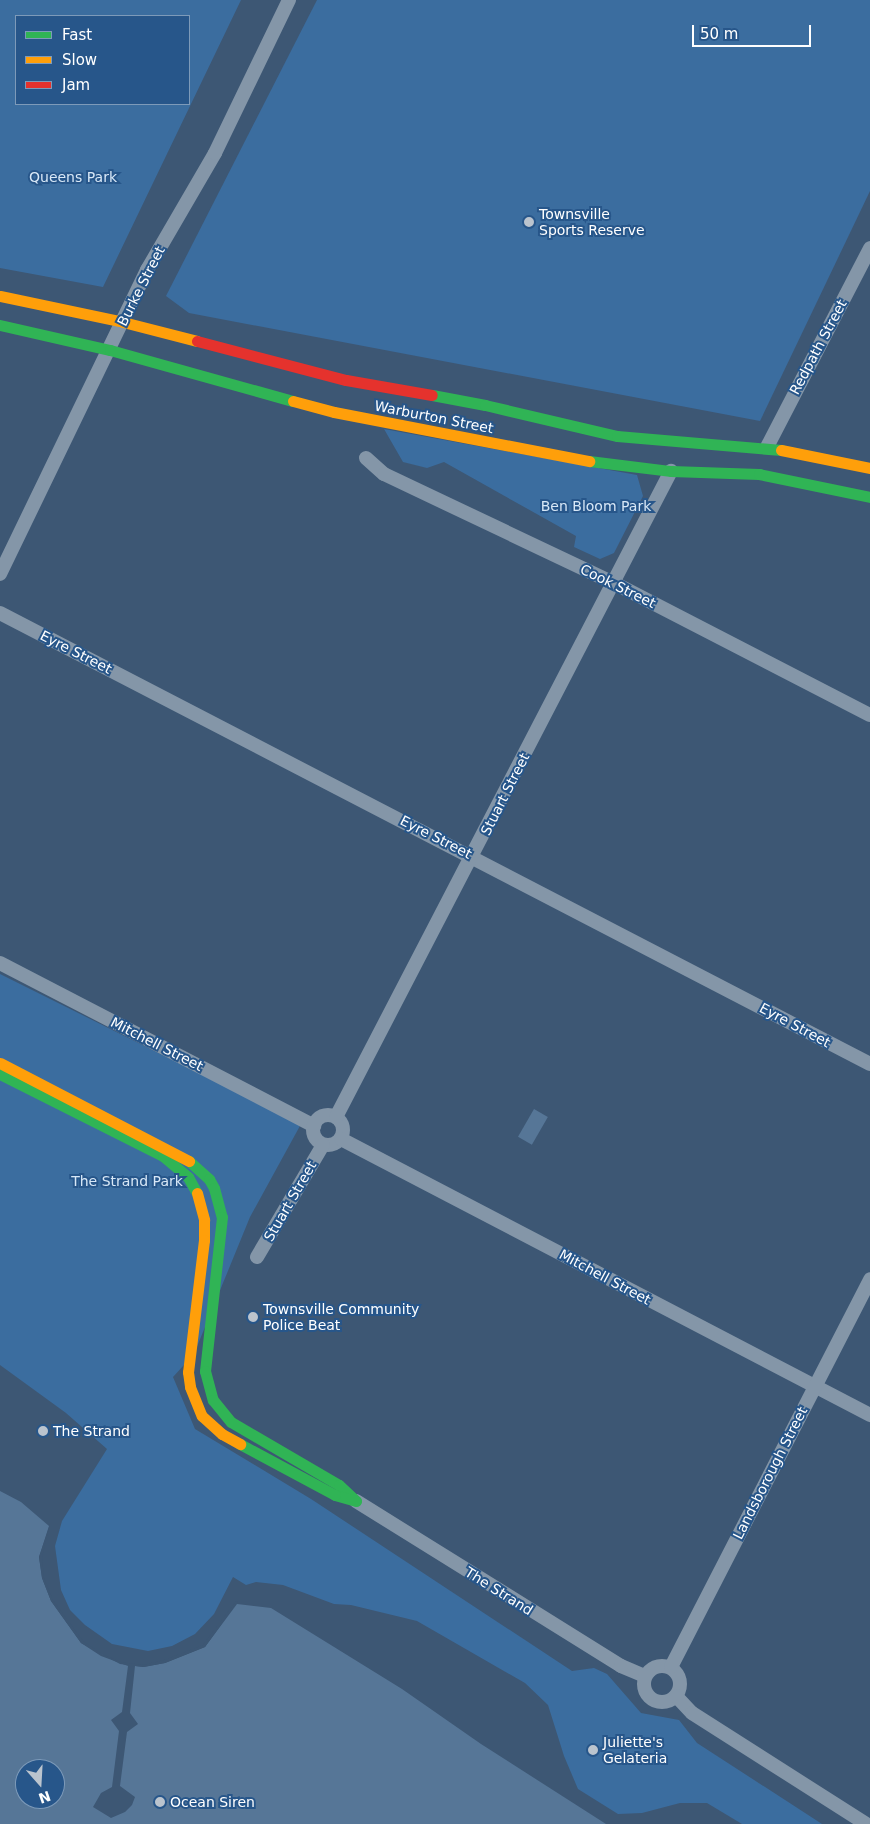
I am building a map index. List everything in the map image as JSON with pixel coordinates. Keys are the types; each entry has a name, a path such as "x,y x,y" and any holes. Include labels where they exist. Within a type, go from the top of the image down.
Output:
{"main road":[{"name":"Warburton Street","path":"0,296 123,322 346,380 484,405 617,436 767,447 870,468"},
{"name":"Warburton Street","path":"0,325 110,350 334,412 571,459 671,470 759,474 870,497"},
{"name":"The Strand","path":"0,1063 185,1158 209,1179 214,1188 222,1217 205,1371 212,1400 231,1422 339,1485 356,1501"},
{"name":"The Strand","path":"0,1074 163,1156 188,1177 198,1195 204,1220 204,1240 188,1372 196,1403 202,1416 222,1434 335,1495 356,1501"}],"street":[{"name":"Burke Street","path":"0,574 110,350 147,270 215,152 289,0"},
{"name":"Redpath Street","path":"767,447 870,248"},
{"name":"Cook Street","path":"366,458 384,474 614,583 870,715"},
{"name":"Stuart Street","path":"336,1117 473,856 671,470"},
{"path":"0,599 0,612"},
{"name":"Eyre Street","path":"0,612 473,856 870,1064"},
{"name":"Mitchell Street","path":"0,963 314,1126"},
{"path":"323,1116 336,1117 344,1129 341,1139 333,1145 323,1145 316,1139 314,1126 323,1116"},
{"name":"Mitchell Street","path":"341,1139 870,1415"},
{"name":"Stuart Street","path":"257,1257 323,1145"},
{"name":"Landsborough Street","path":"671,1667 870,1279"},
{"name":"The Strand","path":"356,1501 621,1666 645,1676"},
{"path":"663,1665 671,1667 680,1680 680,1689 676,1696 665,1702 652,1700 644,1690 645,1676 654,1667 663,1665"},
{"path":"676,1696 692,1713 866,1824"}],"green space":[{"name":"Queens Park","path":"0,0 241,0 103,287 0,268"},
{"name":"Townsville Sports Reserve","path":"317,0 870,0 870,191 760,421 189,313 166,296"},
{"name":"Ben Bloom Park","path":"384,429 637,475 643,496 614,553 600,559 574,547 576,536 444,462 427,468 403,462"},
{"name":"The Strand Park","path":"0,974 301,1124 250,1217 194,1354 173,1377 195,1429 311,1499 572,1671 594,1668 607,1674 641,1713 679,1720 697,1743 822,1824 742,1824 707,1803 680,1803 642,1813 618,1814 578,1789 564,1756 548,1705 525,1683 417,1621 351,1605 334,1604 283,1585 256,1582 246,1585 233,1577 214,1614 195,1634 172,1646 148,1651 112,1644 85,1625 70,1610 61,1590 55,1546 62,1521 107,1449 66,1413 0,1365"}],"shaded area":[{"path":"534,1109 548,1117 532,1145 518,1137"},
{"path":"0,1491 21,1502 49,1526 39,1557 42,1578 51,1601 81,1643 120,1664 143,1667 165,1663 205,1647 237,1604 271,1608 402,1689 481,1744 606,1824 0,1824"}],"pier":[{"path":"50,1524 42,1557 44,1578 53,1600 83,1641 102,1654 121,1662 143,1665 164,1660 203,1645 235,1602 238,1601 205,1647 165,1663 144,1667 135,1666 130,1713 138,1724 127,1732 120,1786 135,1797 132,1805 125,1812 111,1818 93,1807 101,1793 112,1787 119,1731 111,1720 122,1712 128,1666 101,1656 81,1643 51,1601 42,1578 39,1557"}],"traffic: fast":[{"path":"0,325 110,350 293,401"},
{"path":"432,395 485,405 617,436 781,450"},
{"path":"589,461 671,471 759,474 870,497"},
{"path":"0,1074 163,1156 188,1177 197,1193"},
{"path":"189,1161 209,1179 214,1188 222,1217 205,1371 213,1400 231,1422 339,1485 356,1501 335,1495 240,1444"}],"traffic: slow":[{"path":"0,296 123,322 197,341"},
{"path":"293,401 334,412 589,461"},
{"path":"781,450 870,468"},
{"path":"0,1063 189,1161"},
{"path":"197,1193 204,1220 204,1240 188,1372 190,1387 202,1416 222,1434 240,1444"}],"traffic: jam":[{"path":"197,341 346,380 432,395"}],"place":[{"name":"Townsville Sports Reserve","path":"529,222"},
{"name":"Townsville Community Police Beat","path":"253,1317"},
{"name":"The Strand","path":"43,1431"},
{"name":"Juliette's Gelateria","path":"593,1750"},
{"name":"Ocean Siren","path":"160,1802"}]}
